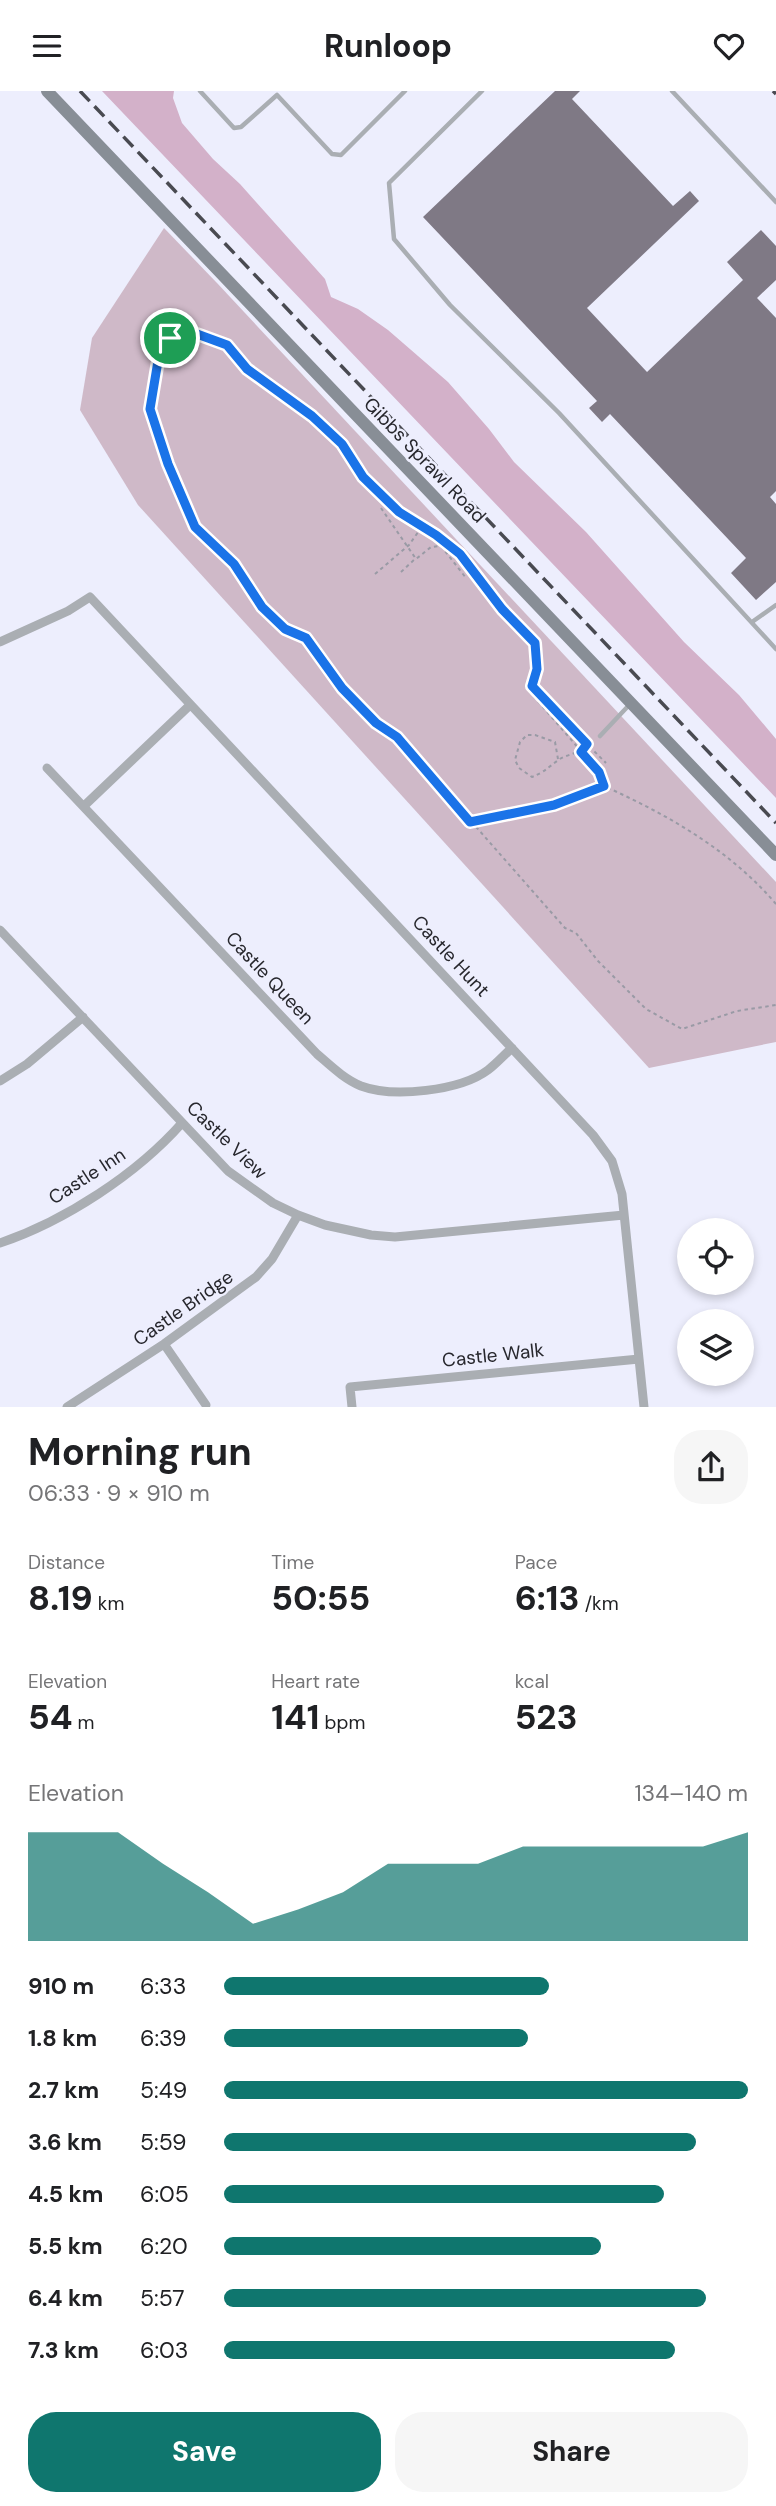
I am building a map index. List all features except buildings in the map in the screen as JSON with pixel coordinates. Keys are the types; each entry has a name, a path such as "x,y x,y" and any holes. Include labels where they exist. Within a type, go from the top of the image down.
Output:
{"main road":[{"name":"Gibbs Sprawl Road","path":"47,91 776,855"}],"street":[{"name":"Castle Hunt","path":"0,642 68,611 90,597 593,1135 606,1152 619,1178 644,1407"},
{"path":"85,805 190,706"},
{"name":"Castle Queen","path":"47,768 85,805 308,1044 343,1076 362,1086 381,1090 434,1089 470,1080 488,1070 512,1048"},
{"name":"Castle View","path":"0,930 228,1171 250,1188 298,1216 348,1232 395,1237 624,1215"},
{"path":"0,1081 27,1064 83,1017"},
{"name":"Castle Inn","path":"0,1243 79,1206 130,1172 168,1140 182,1123"},
{"name":"Castle Bridge","path":"68,1407 164,1344 256,1277 272,1259 298,1216"},
{"path":"164,1344 206,1405"},
{"name":"Castle Walk","path":"352,1407 350,1387 639,1359"}],"lane":[{"path":"200,91 234,128 241,127 277,95 332,154 341,155 405,91"},
{"path":"482,91 388,183 394,239 450,305 559,413 776,649"},
{"path":"672,91 776,202"},
{"path":"752,622 776,605"},
{"path":"600,736 632,702"}],"path":[{"path":"776,904 759,884 714,846 647,806 604,786 599,772 530,692 537,669 535,643 502,609 460,554 399,512 363,477 342,444 312,416 247,369 227,345 197,334 170,338 161,343 150,409 168,464 195,527 234,564 270,614 285,629 306,638 342,688 376,723 397,737 565,928 576,933 598,961 646,1009 682,1029 737,1011 776,1005"},
{"path":"382,508 416,559"},
{"path":"375,574 408,545 422,527"},
{"path":"401,572 431,547 441,547 466,578"},
{"path":"532,686 606,763"},
{"path":"558,759 555,742 536,735 527,735 520,742 515,760 519,768 532,777 547,771 558,759 581,752 587,744"},
{"path":"470,822 554,805 604,786"}],"shaded area":[{"path":"102,91 174,91 173,98 182,123 325,279 331,297 358,309 388,330 448,382 514,462 586,532 684,642 739,695 776,739 776,798"},
{"path":"164,228 776,882 776,1042 649,1068 138,505 80,410 92,338"}],"railway":[{"path":"80,91 776,823"},
{"path":"773,91 776,94"}],"route":[{"path":"197,334 227,345 247,369 312,416 342,444 363,477 399,512 460,554 502,609 535,643 537,669 532,686 587,744 581,752 599,772 604,786 554,805 470,822 397,737 376,723 342,688 306,638 285,629 262,607 234,564 195,527 168,464 150,409 161,343 170,338 197,334"}]}
